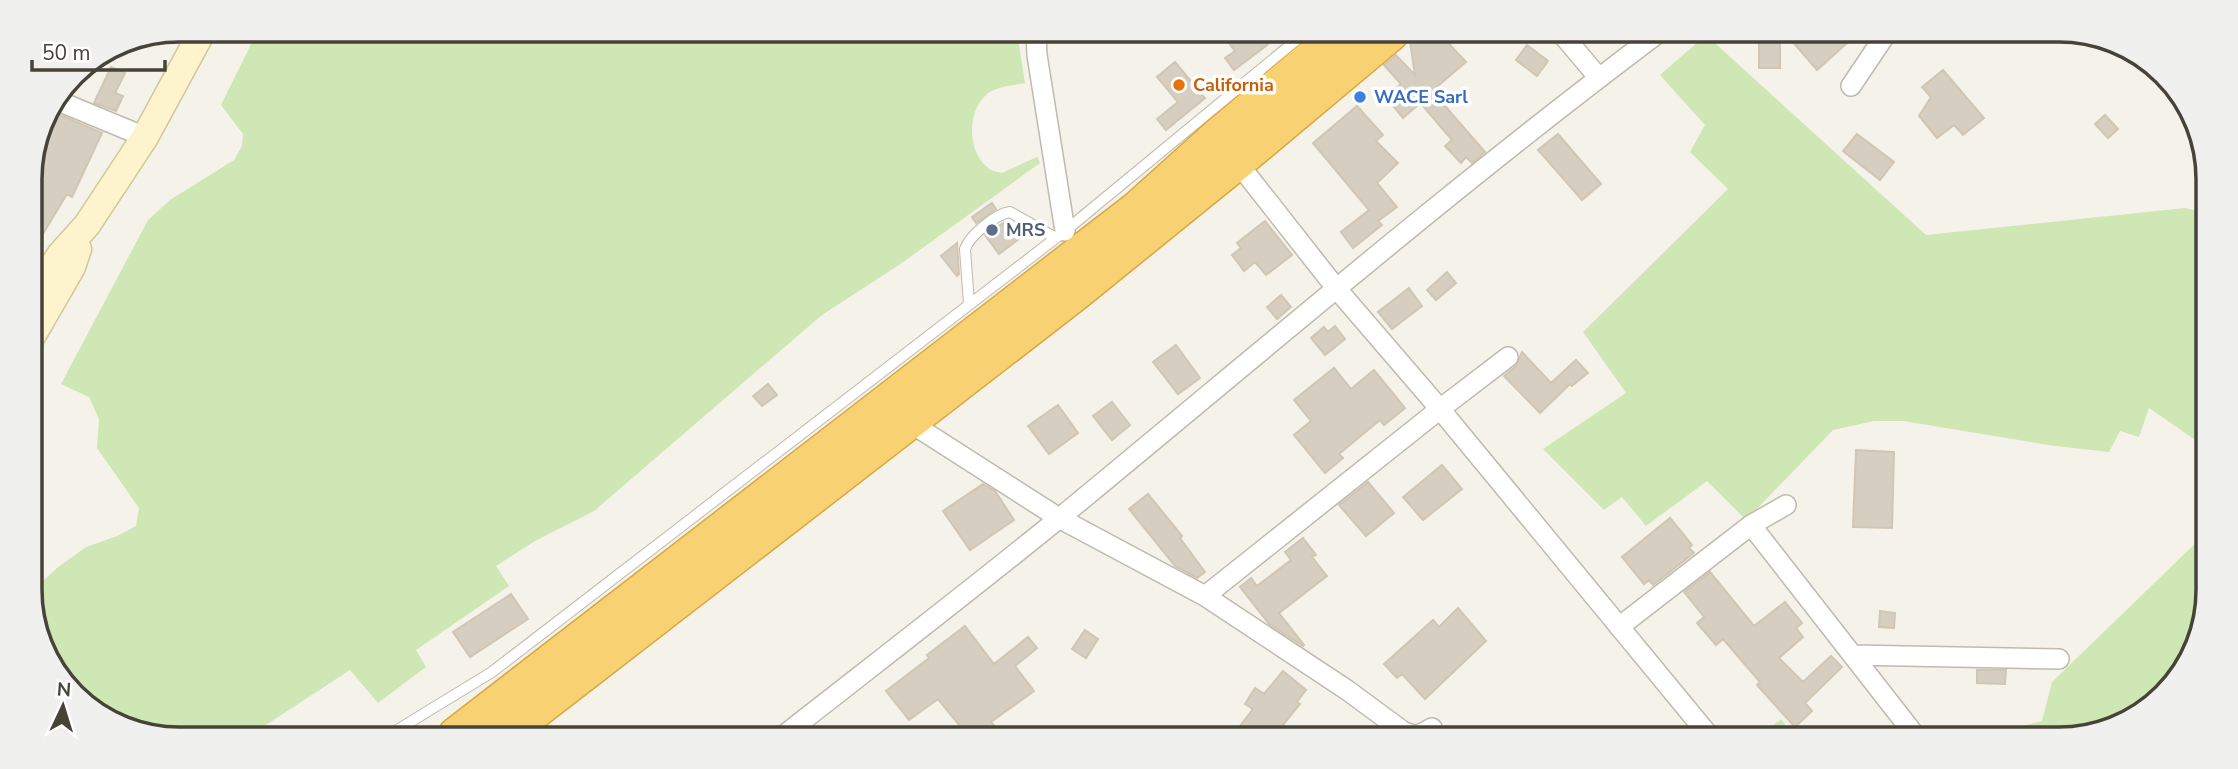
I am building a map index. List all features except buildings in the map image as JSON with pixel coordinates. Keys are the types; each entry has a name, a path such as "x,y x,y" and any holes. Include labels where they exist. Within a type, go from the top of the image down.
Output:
{"highway":[{"path":"466,727 1137,209 1217,136 1330,42"},
{"path":"514,727 1074,294 1380,42"}],"main road":[{"path":"42,283 60,255 87,225 145,136 196,42"},
{"path":"42,319 72,267 87,225"}],"street":[{"path":"1036,42 1060,234"},
{"path":"1569,42 1599,78"},
{"path":"794,727 1059,518 1336,288 1646,42"},
{"path":"1851,86 1881,42"},
{"path":"65,103 145,136"},
{"path":"1237,162 1336,288 1440,409 1702,727"},
{"path":"1205,596 1508,357"},
{"path":"909,422 1059,518 1205,596 1347,690 1397,727"},
{"path":"1619,627 1751,525 1786,505"},
{"path":"1751,525 1909,727"},
{"path":"1853,655 2059,659"}],"lane":[{"path":"402,727 492,672 1060,234 1293,42"},
{"path":"969,304 965,249 968,241 1002,213 1010,212 1060,234"}],"green space":[{"path":"252,42 1019,42 1025,83 998,89 984,97 972,123 973,143 981,160 994,171 1002,173 1037,157 1040,163 899,265 822,315 594,511 535,541 496,566 509,586 416,650 426,667 378,703 350,670 263,727 161,726 127,717 98,700 98,671 69,671 49,634 43,608 42,582 86,547 136,526 139,508 97,448 99,419 89,397 61,384 148,220 170,200 234,160 242,146 243,134 221,105"},
{"path":"1698,42 1714,42 1926,235 2185,208 2196,211 2196,440 2149,408 2139,437 2120,431 2109,452 2055,446 1903,421 1874,421 1833,430 1746,520 1707,481 1646,526 1622,497 1604,510 1543,449 1626,393 1583,332 1728,189 1690,152 1705,125 1660,75"},
{"path":"2196,543 2195,608 2191,625 2178,659 2156,687 2128,709 2094,722 2068,727 2018,727 2042,721 2052,682"},
{"path":"1781,719 1787,727 1770,727"}],"place":[{"name":"California","path":"1179,85"},
{"name":"WACE Sarl","path":"1360,97"},
{"name":"MRS","path":"992,230"}]}
